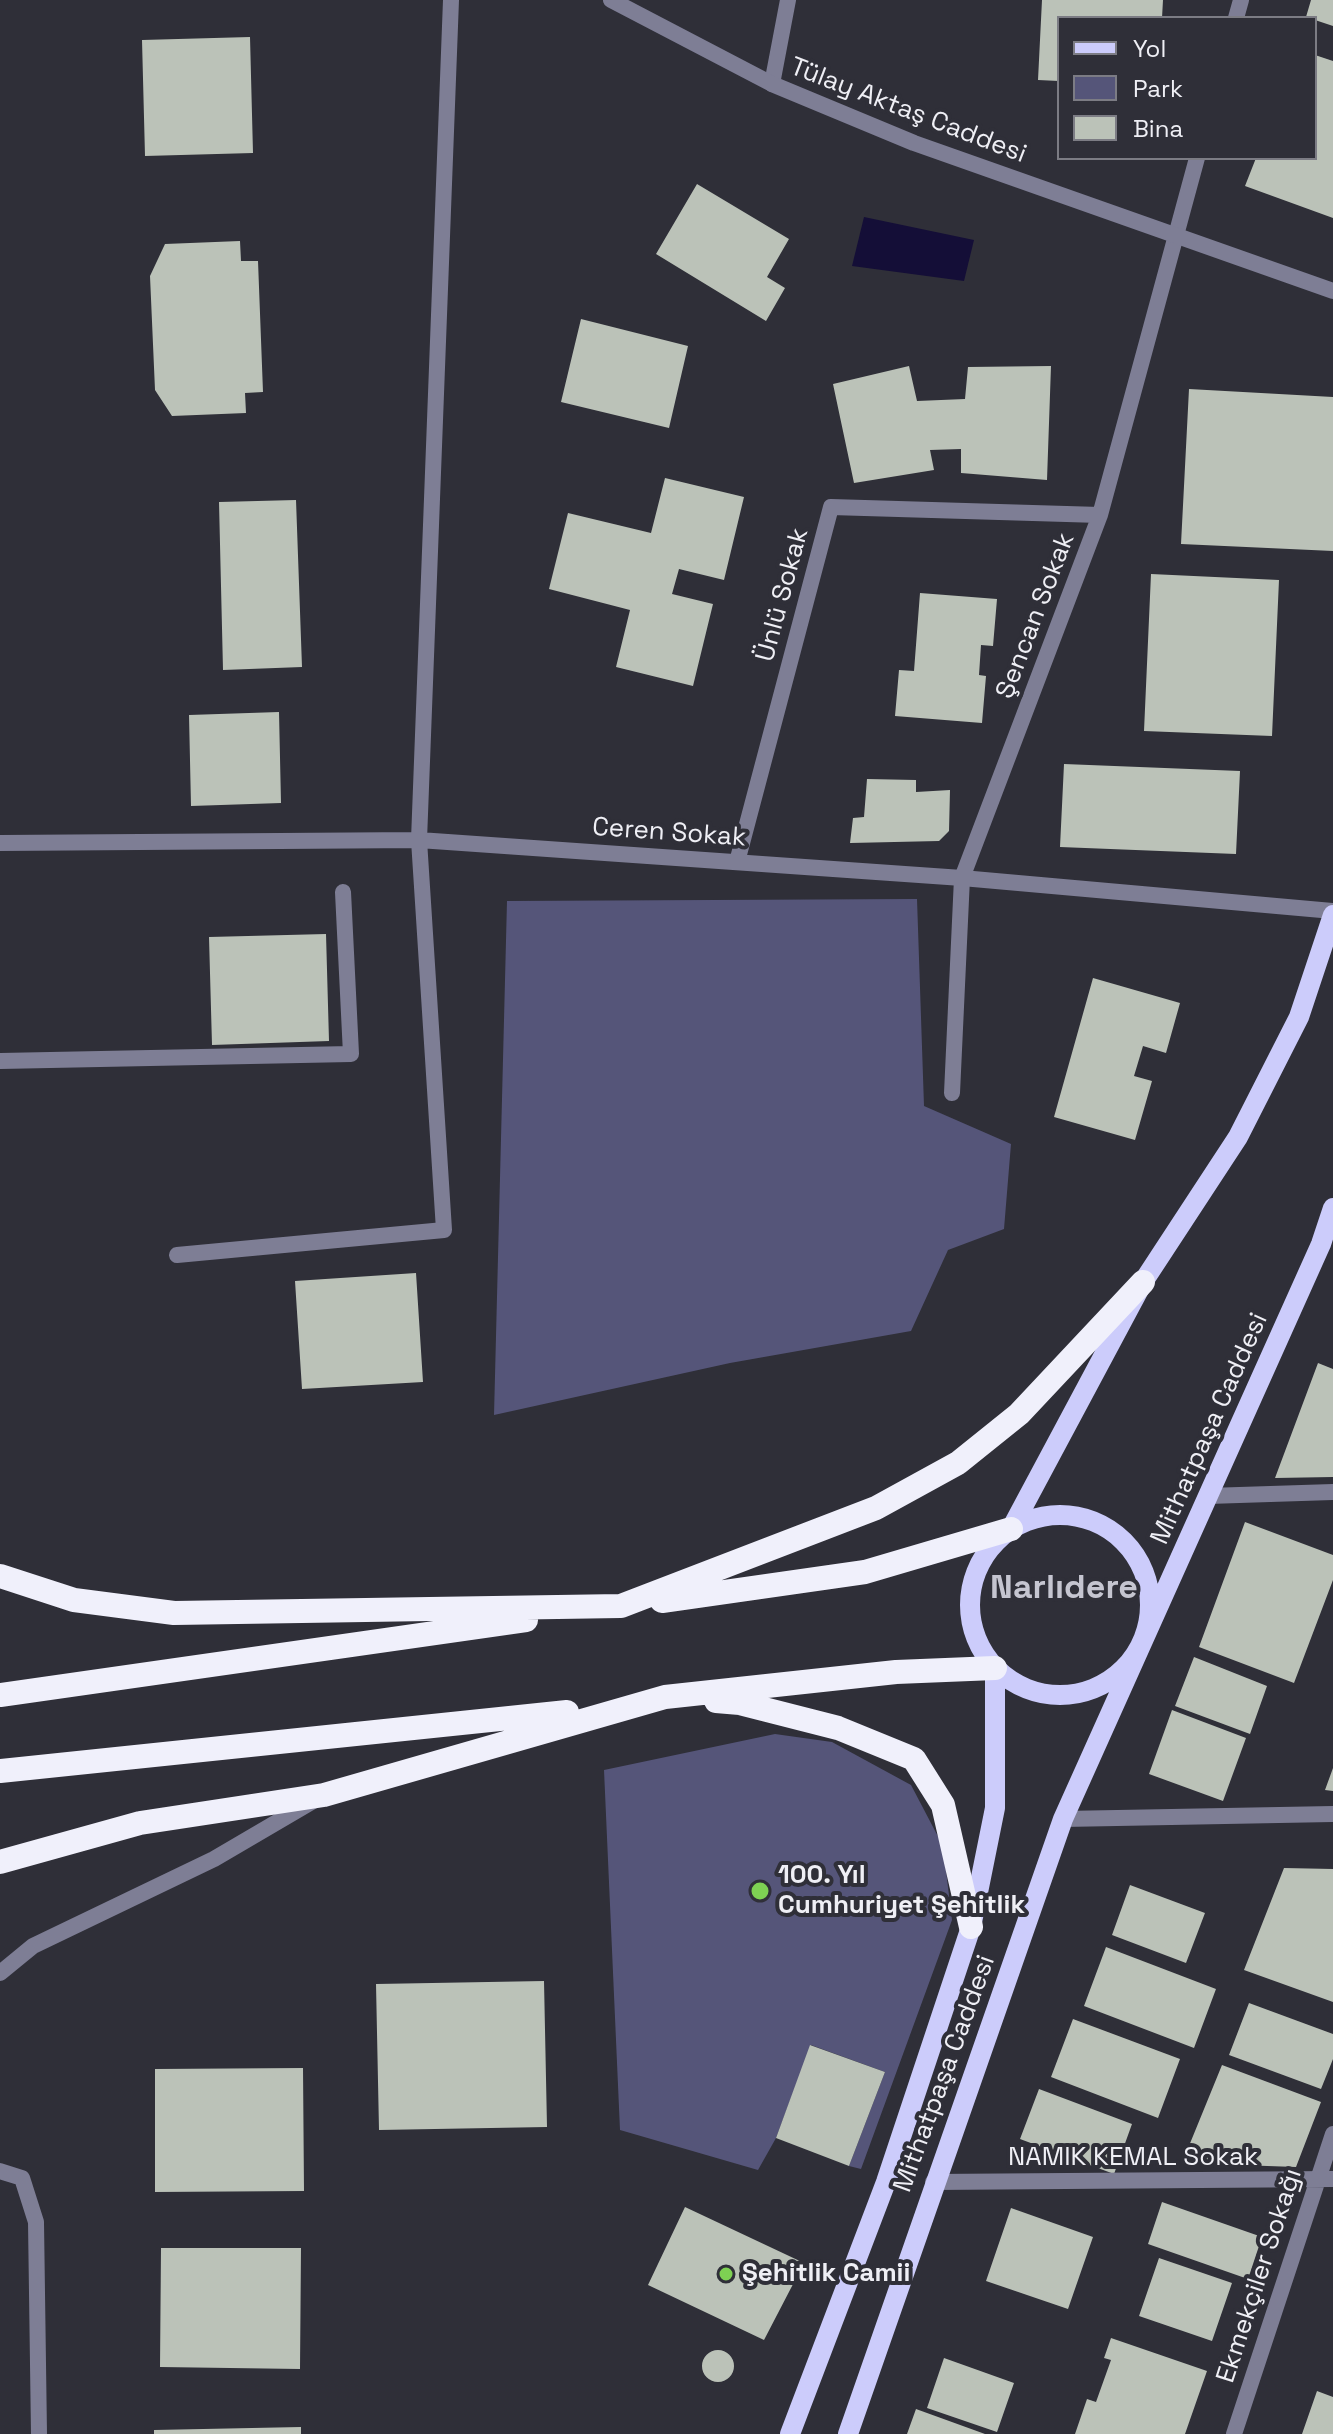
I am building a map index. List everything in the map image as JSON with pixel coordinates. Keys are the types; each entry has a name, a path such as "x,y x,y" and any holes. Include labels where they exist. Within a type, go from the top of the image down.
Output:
{"highway":[{"path":"0,1576 74,1600 174,1613 621,1606 876,1508 958,1463 1019,1414 1143,1282"},
{"path":"0,1695 865,1572 1011,1529"},
{"path":"0,1862 140,1823 324,1795 665,1697 896,1672 995,1668"},
{"path":"665,1697 740,1703 838,1728 914,1759 943,1805 971,1927"},
{"path":"0,1771 630,1706"}],"main road":[{"path":"1011,1529 1143,1282 1238,1137 1299,1017 1333,913"},
{"name":"Mithatpaşa Caddesi","path":"848,2434 933,2182 1063,1819 1208,1496 1327,1244 1333,1208"},
{"path":"1065,1514 1093,1520 1117,1535 1136,1556 1147,1582 1150,1611 1143,1639 1128,1664 1105,1683 1077,1694 1048,1694 1019,1686 995,1668 980,1646 971,1621 970,1595 977,1569 991,1546 1011,1529 1037,1517 1065,1514"},
{"name":"Mithatpaşa Caddesi","path":"790,2434 886,2182 971,1927 995,1808 995,1668"}],"street":[{"path":"177,1255 444,1230 419,840 451,0"},
{"name":"Tülay Aktaş Caddesi","path":"611,0 772,84 914,143 1333,291"},
{"path":"772,84 788,0"},
{"name":"Şencan Sokak","path":"952,1093 962,878 1100,515 1196,160"},
{"name":"Ünlü Sokak","path":"737,862 831,507 1100,515"},
{"name":"Ceren Sokak","path":"0,843 419,840 962,878 1333,913"},
{"path":"0,1061 351,1054 343,892"},
{"path":"1208,1496 1333,1492"},
{"path":"0,1973 33,1946 214,1859 324,1795"},
{"path":"1063,1819 1333,1814"},
{"name":"Ekmekçiler Sokağı","path":"1234,2434 1333,2134"},
{"path":"0,2171 22,2178 36,2222 39,2434"},
{"name":"NAMIK KEMAL Sokak","path":"933,2182 1333,2179"}],"green space":[{"path":"917,899 924,1106 1011,1144 1004,1229 948,1250 911,1331 730,1363 494,1415 507,901"},
{"path":"775,1734 832,1742 911,1785 943,1846 952,1920 861,2169 849,2166 885,2072 811,2045 776,2138 758,2170 620,2130 604,1770"}],"shaded area":[{"path":"864,217 974,240 964,281 852,266"}],"building":[{"path":"1042,0 1163,0 1162,16 1057,16 1057,81 1038,80"},
{"path":"1311,0 1333,0 1333,26 1317,21 1317,16 1306,16"},
{"path":"250,37 253,153 145,156 142,40"},
{"path":"1317,56 1333,61 1333,218 1245,186 1255,160 1317,160"},
{"path":"697,184 789,239 767,277 785,288 766,321 656,254"},
{"path":"240,241 241,261 258,261 263,392 245,393 246,413 172,416 155,390 150,276 165,244"},
{"path":"581,319 688,346 669,428 561,402"},
{"path":"909,366 917,401 965,399 968,367 1051,366 1047,480 961,473 961,449 930,450 934,470 854,483 833,384"},
{"path":"1189,389 1333,397 1333,551 1181,544"},
{"path":"665,478 744,497 724,580 679,569 672,594 713,604 693,686 616,667 630,610 549,589 568,513 651,533"},
{"path":"296,500 302,667 223,670 219,502"},
{"path":"1151,574 1279,580 1272,736 1144,731"},
{"path":"920,593 997,599 993,646 981,645 979,675 986,676 982,723 895,716 899,670 914,671"},
{"path":"279,712 281,803 191,806 189,715"},
{"path":"1064,764 1240,771 1236,854 1060,847"},
{"path":"867,779 916,780 916,792 950,790 949,831 939,841 850,843 853,818 864,817"},
{"path":"326,934 329,1041 212,1045 209,937"},
{"path":"1093,978 1180,1003 1166,1053 1143,1046 1134,1076 1152,1081 1135,1140 1054,1117"},
{"path":"416,1273 423,1382 302,1389 295,1281"},
{"path":"1318,1363 1333,1369 1333,1477 1275,1478"},
{"path":"1245,1522 1333,1555 1333,1580 1294,1683 1199,1647"},
{"path":"1194,1657 1267,1686 1250,1734 1175,1706"},
{"path":"1172,1710 1246,1738 1223,1801 1149,1774"},
{"path":"1333,1768 1333,1791 1325,1790"},
{"path":"1284,1868 1333,1869 1333,2002 1244,1970"},
{"path":"1130,1885 1205,1913 1186,1963 1112,1935"},
{"path":"1106,1947 1216,1989 1194,2048 1084,2006"},
{"path":"544,1981 547,2127 379,2130 376,1984"},
{"path":"1249,2003 1333,2034 1333,2059 1321,2089 1229,2055"},
{"path":"1073,2019 1180,2059 1158,2118 1051,2077"},
{"path":"810,2045 885,2072 849,2166 776,2138"},
{"path":"1222,2065 1321,2102 1296,2167 1182,2163"},
{"path":"303,2068 304,2191 155,2192 155,2069"},
{"path":"1039,2089 1132,2124 1114,2174 1020,2139"},
{"path":"1162,2202 1262,2237 1248,2279 1148,2244"},
{"name":"Şehitlik Camii","path":"685,2207 804,2263 764,2340 648,2285"},
{"path":"1011,2208 1093,2237 1068,2309 986,2281"},
{"path":"161,2248 301,2248 300,2369 160,2367"},
{"path":"1159,2258 1232,2283 1212,2341 1139,2316"},
{"path":"1111,2338 1207,2371 1185,2434 1075,2434 1087,2399 1096,2402 1111,2360 1104,2358"},
{"path":"718,2350 730,2354 734,2366 730,2378 718,2382 706,2378 702,2366 706,2354"},
{"path":"944,2358 1014,2383 997,2432 927,2408"},
{"path":"1317,2391 1333,2397 1333,2434 1302,2434"},
{"path":"916,2409 985,2434 907,2434"},
{"path":"301,2427 301,2434 154,2434 154,2430"}],"place":[{"name":"100. Yıl Cumhuriyet Şehitlik","path":"760,1891"},
{"name":"Şehitlik Camii","path":"726,2274"}],"district":[{"name":"Narlıdere","path":"1064,1589"}]}
